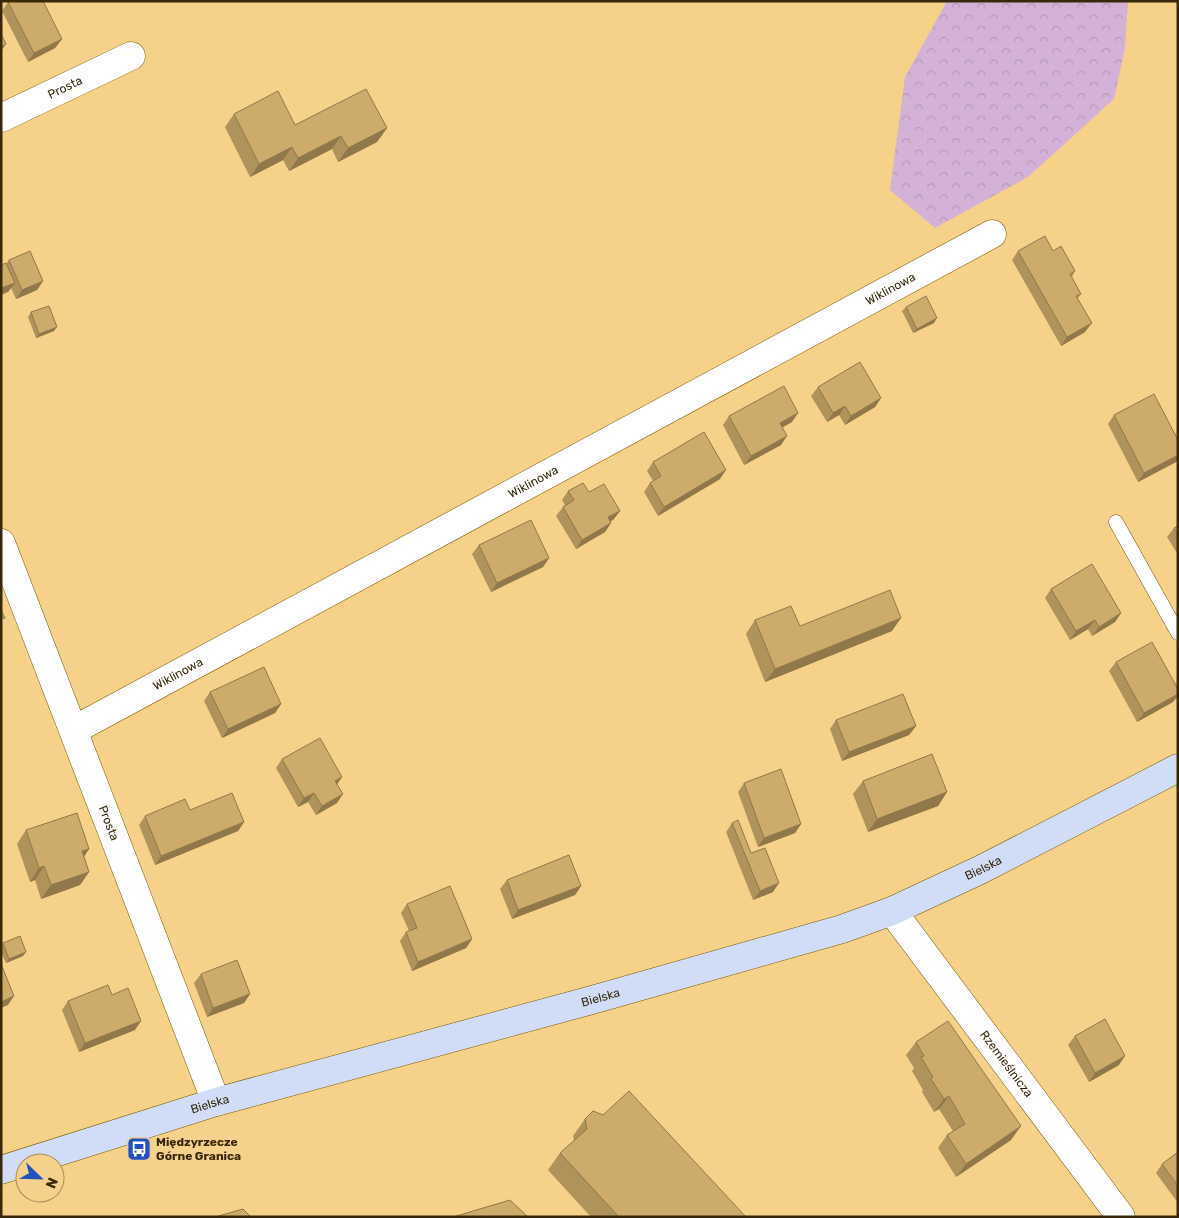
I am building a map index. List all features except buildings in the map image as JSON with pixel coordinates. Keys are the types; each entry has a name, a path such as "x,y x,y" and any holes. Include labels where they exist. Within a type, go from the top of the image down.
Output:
{"street":[{"name":"Prosta","path":"1,118 131,56"},
{"name":"Wiklinowa","path":"74,730 992,234"},
{"name":"Prosta","path":"1,543 216,1102"},
{"name":"Bielska","path":"1,1170 216,1102 842,930 892,911 980,870 1178,768"},
{"name":"Rzemieślnicza","path":"892,911 1121,1217"}],"lane":[{"path":"1116,522 1178,633"}],"green space":[{"path":"947,1 1128,1 1125,48 1114,99 1028,177 935,228 890,190 905,77"}],"place":[{"name":"Międzyrzecze Górne Granica","path":"139,1149"}]}
